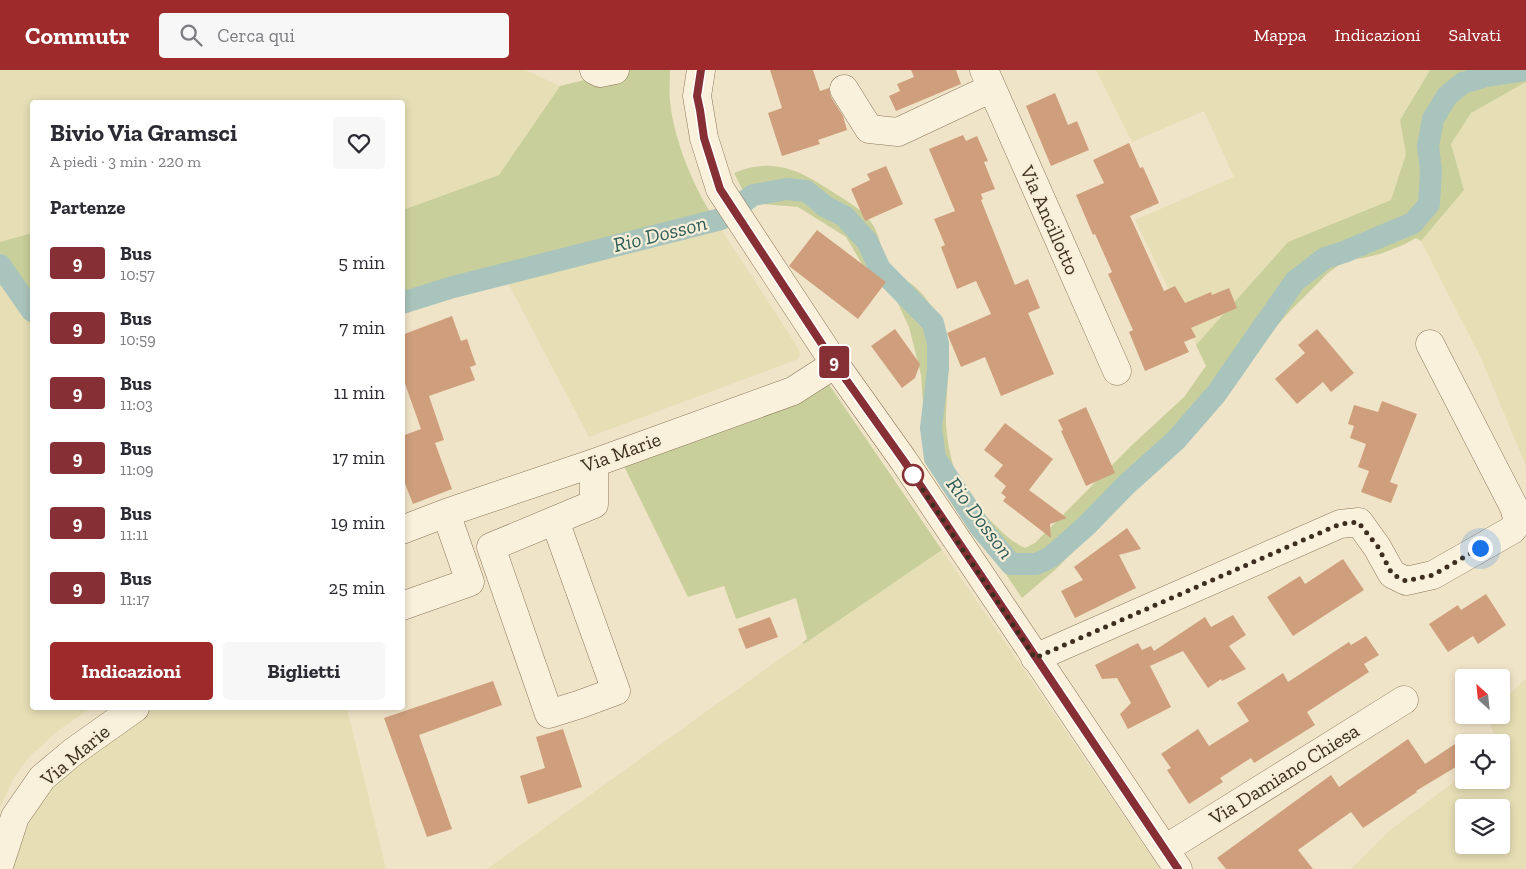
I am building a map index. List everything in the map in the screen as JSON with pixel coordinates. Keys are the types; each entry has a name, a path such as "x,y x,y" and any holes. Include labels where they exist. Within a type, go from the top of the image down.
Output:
{"street":[{"path":"594,70 600,73 615,70"},
{"path":"701,70 697,96 704,138 720,189 835,364 904,461 1172,859"},
{"path":"844,89 869,129 898,132 988,79"},
{"name":"Via Ancillotto","path":"988,79 1117,371"},
{"path":"1035,658 1340,524 1358,522 1378,547 1392,574 1406,581 1433,575 1512,530 1518,522 1514,507 1430,344"},
{"name":"Via Marie","path":"405,529 446,512 594,463 793,391 835,364"},
{"path":"555,521 616,691 549,714 491,546 594,504 594,463"},
{"path":"405,605 470,582 446,512"},
{"name":"Via Damiano Chiesa","path":"1172,859 1404,700"},
{"name":"Via Marie","path":"0,863 15,816 42,778 73,752 132,710"}],"shaded area":[{"path":"0,70 525,70 560,86 499,175 405,209 405,100 30,100 30,234 0,242"},
{"path":"1096,70 1430,70 1400,120 1406,154 1391,200 1288,242 1196,345 1135,220 1234,177 1204,111 1132,142"},
{"path":"1526,82 1526,466 1481,358 1421,241 1464,190 1451,144 1471,113"},
{"path":"714,218 798,348 800,354 798,359 589,437 508,283"},
{"path":"0,282 30,323 30,710 88,710 59,730 30,756 13,779 0,808"},
{"path":"942,550 1160,869 487,869 802,643 804,644"},
{"path":"1526,678 1526,869 1351,869 1389,831 1455,781 1455,789 1510,789 1510,734 1494,734 1490,724 1510,724 1510,694"},
{"path":"145,710 347,710 386,869 12,869 21,842 42,794"}],"green space":[{"path":"625,70 670,70 670,101 680,147 699,192 714,218 508,283 448,297 405,310 405,209 499,175 560,86"},
{"path":"1430,70 1526,70 1526,82 1471,113 1451,144 1464,190 1421,241 1416,238 1380,254 1346,260 1328,273 1289,312 1262,343 1209,419 1154,470 1055,570 1022,598 927,458 921,375 909,327 895,297 865,269 846,237 798,207 752,205 734,173 764,166 790,169 814,180 856,207 868,218 875,228 888,265 922,294 936,314 946,349 948,381 947,431 952,461 958,478 966,494 976,506 1005,534 1025,548 1035,543 1131,446 1184,397 1206,366 1196,345 1288,242 1391,200 1406,154 1400,120"},
{"path":"30,234 30,323 0,282 0,242"},
{"path":"828,383 942,550 804,644 802,643 807,639 796,598 736,619 724,586 688,597 621,460"}],"building":[{"path":"770,70 813,70 820,91 829,88 831,97 843,116 847,130 818,140 820,144 782,156 768,113 782,108"},
{"path":"911,70 956,70 961,84 896,111 889,96 900,91 897,84 914,77"},
{"path":"1055,93 1068,125 1077,121 1089,150 1051,166 1026,106"},
{"path":"963,135 966,141 977,136 988,161 984,162 995,189 981,194 983,199 981,200 1015,285 1028,279 1040,308 1028,313 1054,374 1001,396 985,357 961,367 947,333 991,314 976,281 957,289 941,247 945,245 934,219 955,211 929,149"},
{"path":"1129,143 1140,168 1143,167 1159,203 1130,216 1164,291 1175,286 1185,303 1211,292 1212,295 1229,288 1237,308 1191,328 1196,337 1184,342 1189,352 1145,371 1129,332 1133,330 1108,274 1112,272 1095,234 1093,235 1076,195 1104,183 1093,160"},
{"path":"886,166 903,204 865,221 851,189 870,180 867,174"},
{"path":"817,230 886,282 858,319 789,266"},
{"path":"452,316 461,341 467,339 476,365 470,367 475,380 429,396 444,440 435,443 452,489 413,504 405,484 405,435 421,429 405,384 405,334"},
{"path":"895,329 920,364 915,378 902,388 871,346"},
{"path":"1317,329 1354,373 1331,392 1323,382 1297,404 1275,379 1305,353 1298,345"},
{"path":"1382,401 1417,414 1390,482 1398,485 1391,503 1361,492 1369,471 1358,467 1366,444 1350,438 1354,426 1348,424 1354,405 1378,412"},
{"path":"1086,407 1115,473 1086,486 1061,431 1063,430 1058,420"},
{"path":"1005,423 1053,459 1029,490 1067,518 1050,524 1051,538 1003,501 1006,497 1001,493 1006,486 994,476 1003,465 984,450"},
{"path":"1127,528 1141,549 1119,555 1136,588 1075,618 1061,591 1083,580 1074,567"},
{"path":"1343,559 1364,590 1293,636 1267,597 1300,576 1305,584"},
{"path":"1486,594 1506,625 1478,644 1473,636 1448,652 1429,624 1458,605 1461,610"},
{"path":"1233,615 1246,635 1229,646 1246,669 1222,681 1221,679 1208,688 1183,651 1150,666 1171,707 1128,729 1120,714 1131,703 1117,678 1102,679 1095,665 1138,643 1142,650 1151,646 1154,651 1205,617 1211,627"},
{"path":"770,617 778,637 746,649 738,629"},
{"path":"1366,636 1379,655 1364,664 1369,672 1307,712 1315,725 1254,763 1251,758 1220,778 1223,782 1189,804 1167,770 1171,768 1161,754 1198,729 1209,746 1249,721 1237,703 1283,673 1288,682 1349,642 1351,645"},
{"path":"493,681 502,705 419,735 452,829 427,837 384,718"},
{"path":"563,729 582,787 528,804 520,776 545,768 536,737"},
{"path":"1408,739 1425,764 1455,744 1455,767 1416,791 1363,828 1351,812 1298,850 1313,869 1226,869 1217,858 1331,775 1339,787"}],"waterway":[{"name":"Rio Dosson","path":"405,302 453,287 721,219 753,195 787,189 806,191 826,207 844,216 867,241 880,269 933,323 938,344 938,369 931,428 935,458 980,527 1011,564 1036,564 1051,557 1176,440 1216,394 1295,281 1325,258 1413,223 1429,204 1431,171 1428,146 1433,119 1447,96 1463,83 1486,76 1526,70"},
{"name":"Rio Dosson","path":"0,265 30,308"}],"bus line":[{"name":"9","path":"701,70 697,96 704,138 720,189 835,364 904,461 1178,869"}],"route":[{"path":"913,475 1035,658 1340,524 1358,522 1378,547 1392,574 1406,581 1433,575 1480,548"}]}
